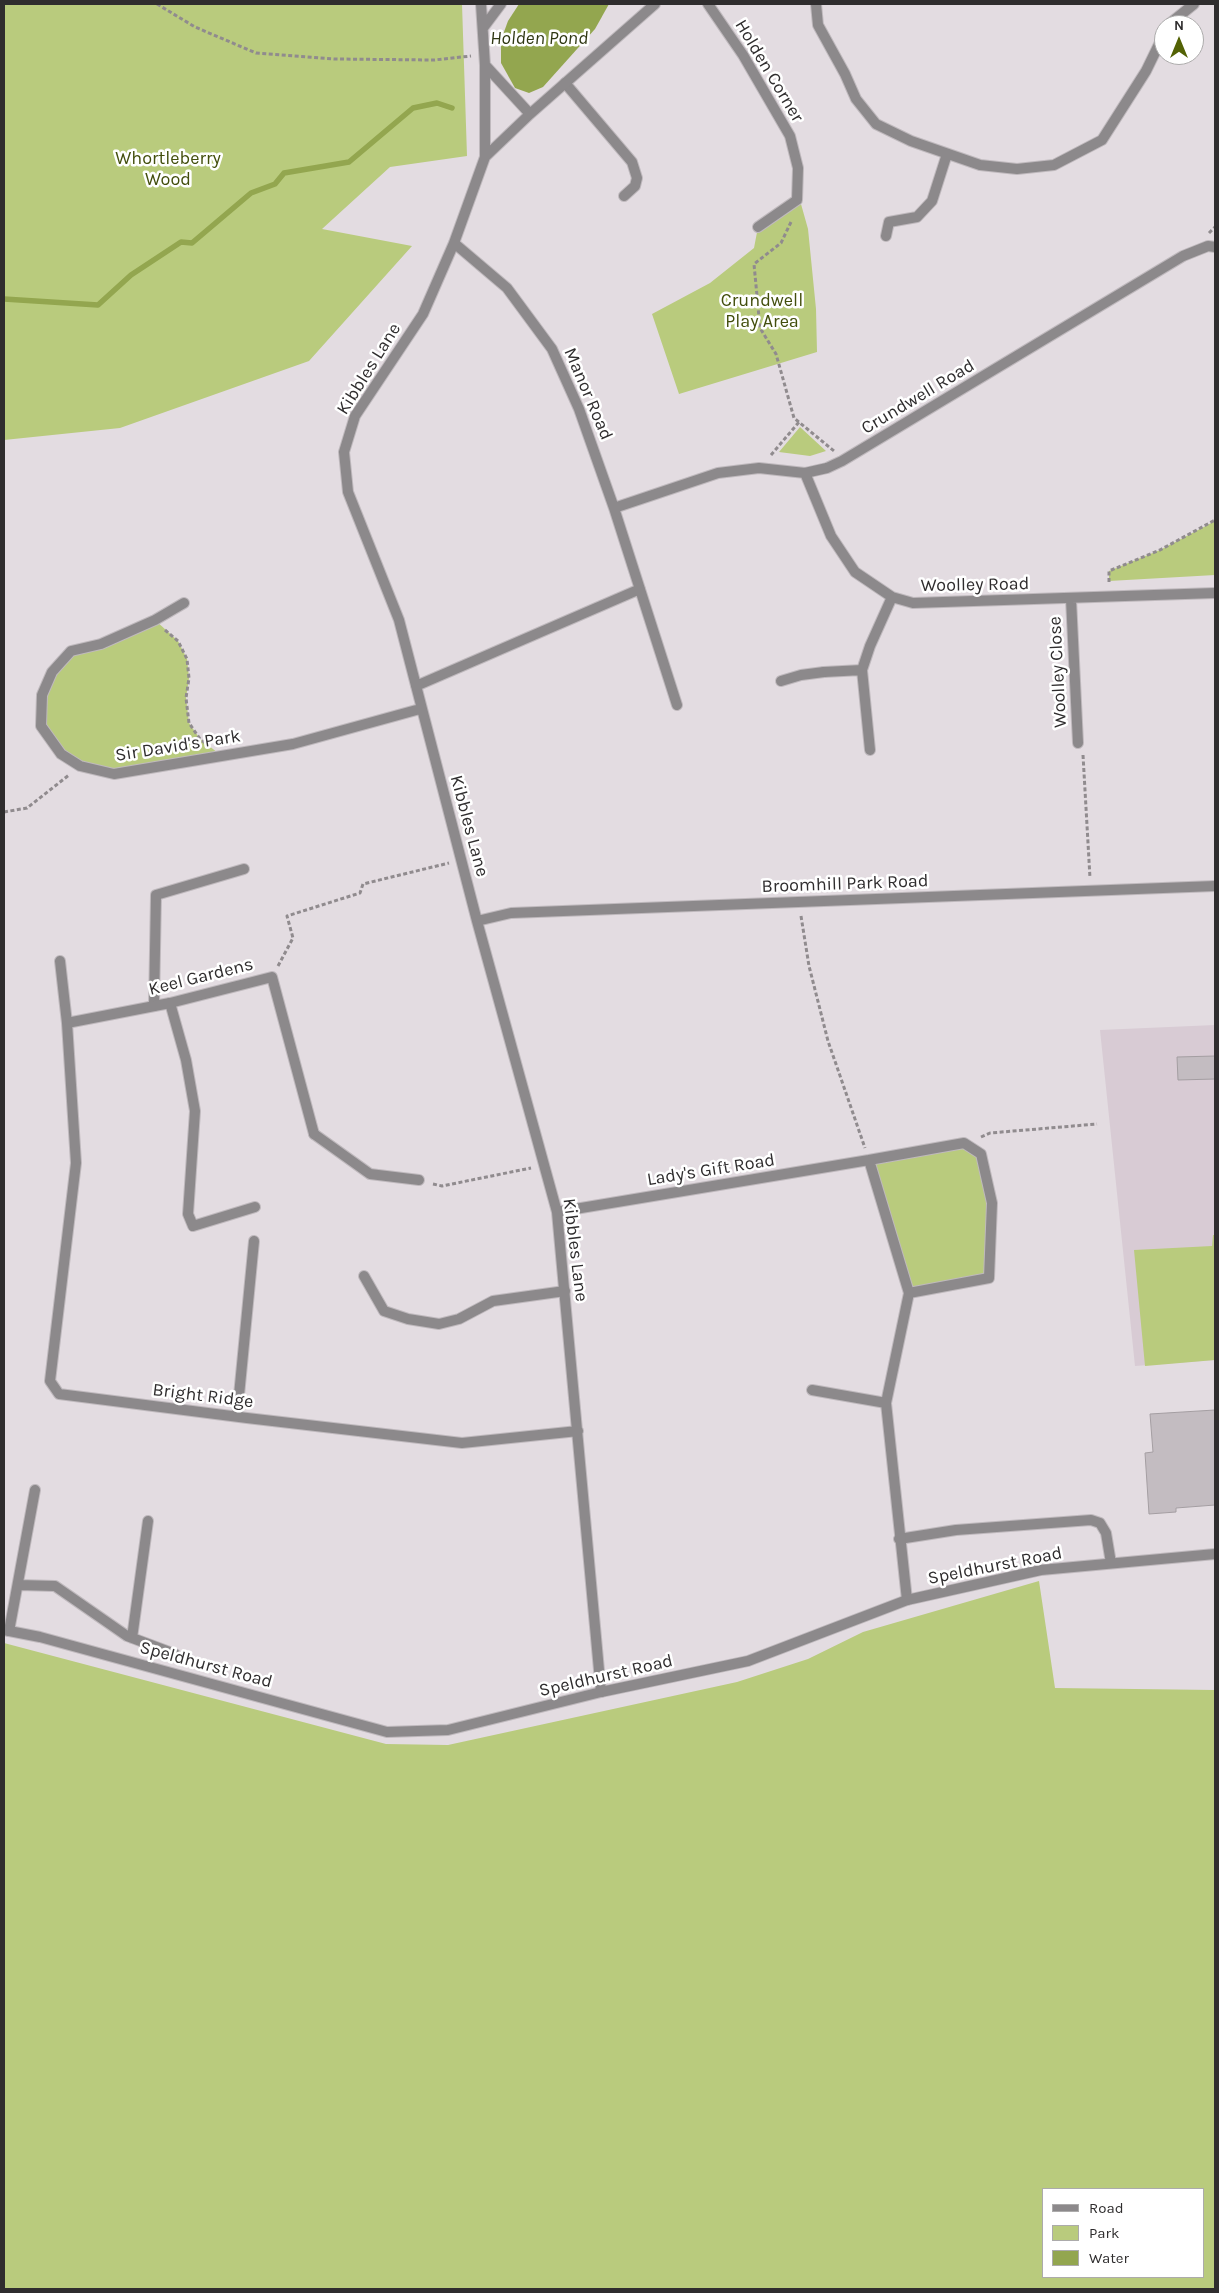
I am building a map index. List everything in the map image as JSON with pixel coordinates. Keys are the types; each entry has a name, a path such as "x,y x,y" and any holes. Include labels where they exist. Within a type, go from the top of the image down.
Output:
{"street":[{"name":"Kibbles Lane","path":"481,4 485,60 485,157 454,243 422,314 355,416 344,452 348,492 399,620 420,709 558,1212 601,1692"},
{"path":"483,28 501,4"},
{"path":"485,157 530,114 655,4"},
{"name":"Holden Corner","path":"708,4 743,54 790,136 798,168 797,200"},
{"path":"816,4 818,25 846,74 856,99 876,124 911,140 980,165 1016,169 1054,165 1102,140 1146,71 1154,55"},
{"path":"1180,15 1194,4"},
{"path":"485,60 530,114"},
{"path":"565,83 632,162 637,178 634,186 624,196"},
{"path":"886,236 889,222 917,217 932,201 947,154"},
{"path":"758,227 797,200"},
{"name":"Manor Road","path":"454,243 507,288 552,349 579,409 614,508 677,705"},
{"name":"Crundwell Road","path":"614,508 718,473 759,468 805,473 827,468 842,461 1183,256 1208,246 1215,247"},
{"name":"Woolley Road","path":"805,473 831,536 855,572 892,597 913,603 1110,598 1215,593"},
{"path":"416,686 640,589"},
{"path":"870,750 862,670 870,646 892,597"},
{"name":"Woolley Close","path":"1071,599 1078,743"},
{"name":"Sir David's Park","path":"184,603 155,620 101,644 71,651 52,672 42,695 41,726 61,754 80,766 114,774 293,744 420,709"},
{"path":"781,681 801,675 862,670"},
{"path":"154,1006 156,895 244,869"},
{"name":"Broomhill Park Road","path":"477,921 511,913 1215,886"},
{"path":"60,961 67,1023"},
{"name":"Keel Gardens","path":"67,1023 170,1003 272,977 314,1134 370,1174 419,1180"},
{"path":"170,1003 186,1060 195,1112 188,1214 193,1226 255,1207"},
{"name":"Bright Ridge","path":"67,1023 76,1163 50,1381 59,1394 462,1442 578,1431"},
{"path":"909,1293 989,1278 992,1203 981,1154 964,1143"},
{"name":"Lady's Gift Road","path":"558,1212 964,1143"},
{"path":"869,1160 909,1293 886,1404 907,1600"},
{"path":"237,1416 254,1241"},
{"path":"364,1276 384,1311 408,1319 440,1324 459,1319 493,1301 565,1291"},
{"path":"812,1390 886,1404"},
{"path":"6,1631 18,1585 35,1490"},
{"path":"899,1539 956,1530 1091,1520 1100,1524 1106,1533 1111,1564"},
{"path":"132,1638 148,1521"},
{"name":"Speldhurst Road","path":"6,1631 40,1637 387,1732 448,1730 601,1692 748,1661 907,1600 1041,1570 1215,1554"},
{"path":"18,1585 55,1586 132,1638 175,1654"}],"path":[{"path":"157,4 195,27 256,53 345,59 485,60"},
{"path":"797,200 790,228 781,243 754,264 760,328 776,354 794,418 831,449 842,461"},
{"path":"759,468 799,422"},
{"path":"1110,598 1109,571 1160,550 1215,520"},
{"path":"155,620 178,641 187,659 189,678 186,698 189,723 200,739 222,756"},
{"path":"1078,743 1083,751 1091,892"},
{"path":"4,812 27,808 80,766"},
{"path":"272,977 293,938 287,916 360,893 363,884 462,860"},
{"path":"799,901 809,966 828,1041 869,1160"},
{"path":"964,1143 990,1133 1097,1124"},
{"path":"419,1180 442,1186 544,1165"}],"shaded area":[{"path":"1215,1025 1215,1360 1135,1366 1100,1030"}],"green space":[{"name":"Whortleberry Wood","path":"4,4 462,4 467,156 390,167 322,229 412,246 309,361 120,428 4,440"},
{"name":"Crundwell Play Area","path":"801,204 808,229 816,309 817,352 679,394 652,314 710,283 754,248 758,227"},
{"path":"800,427 826,451 810,456 779,452"},
{"path":"1215,521 1215,575 1109,581 1109,571 1160,550"},
{"path":"155,620 178,641 187,659 189,678 186,698 189,723 200,739 222,756 114,774 61,754 41,726 42,695 71,651"},
{"path":"964,1143 981,1154 992,1203 989,1278 909,1293 869,1160"},
{"path":"1213,1235 1215,1235 1215,1360 1145,1366 1134,1250 1212,1246"},
{"path":"1039,1581 1055,1688 1215,1690 1215,2289 4,2289 4,1643 386,1744 448,1745 737,1682 808,1659 863,1632"}],"water":[{"name":"Holden Pond","path":"519,4 609,4 595,29 543,87 529,93 515,88 501,63 501,40 508,21"}],"building":[{"path":"1215,1056 1215,1079 1178,1080 1177,1057"},
{"path":"1215,1410 1215,1505 1176,1508 1176,1512 1149,1514 1145,1453 1153,1452 1150,1414"}],"waterway":[{"path":"4,299 98,305 131,275 181,242 192,243 251,193 275,184 284,173 349,162 413,108 437,103 452,108"}]}
